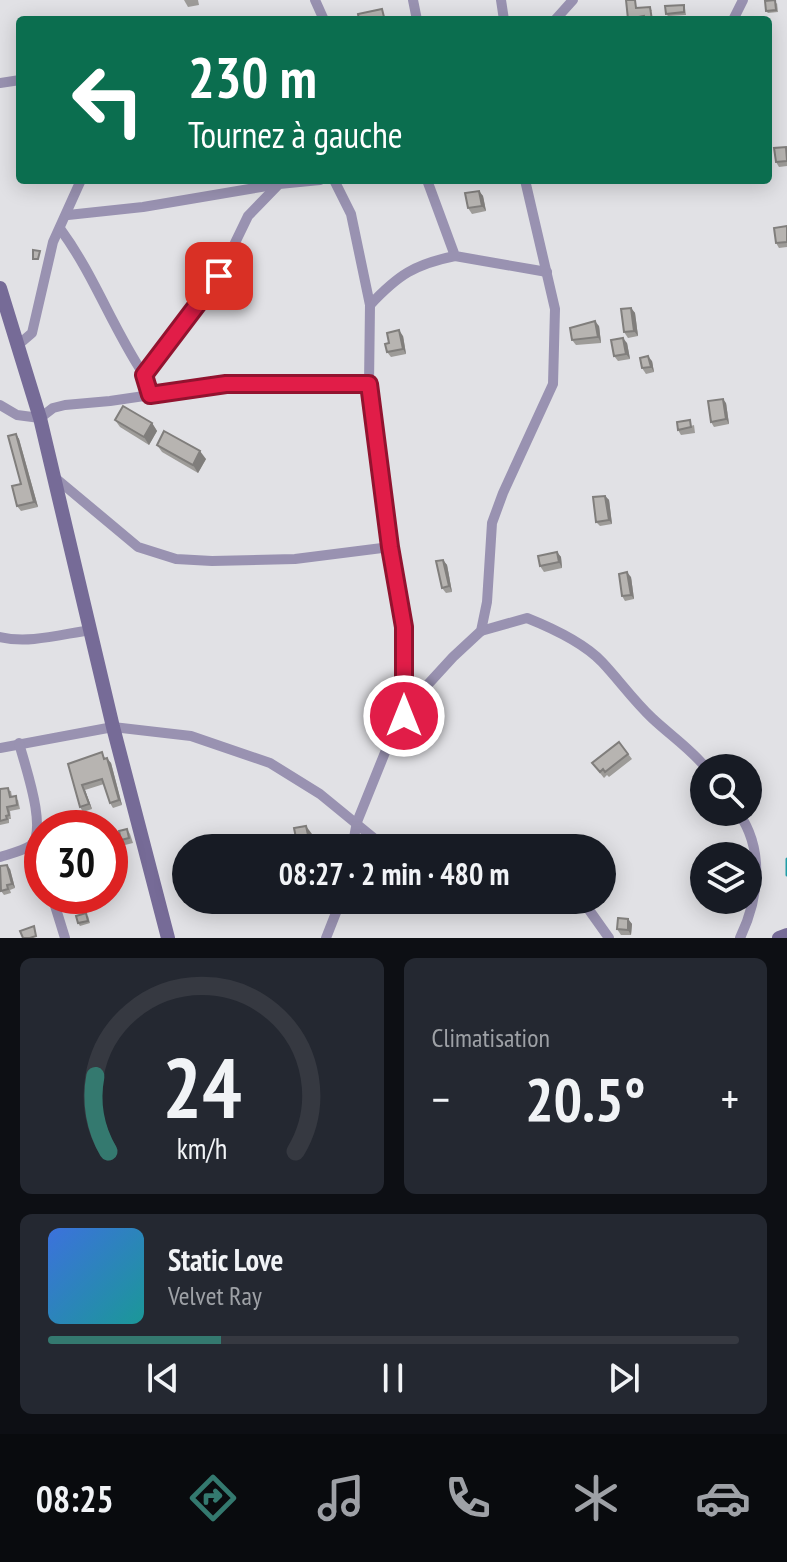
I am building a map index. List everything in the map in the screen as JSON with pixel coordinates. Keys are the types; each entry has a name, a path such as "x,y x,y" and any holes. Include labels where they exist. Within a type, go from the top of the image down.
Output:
{"street":[{"path":"559,16 573,0"},
{"path":"18,345 32,333 53,242 68,215 80,184"},
{"path":"68,215 143,207 279,184"},
{"path":"144,375 219,276 248,216 279,184"},
{"path":"336,184 351,214 370,305 369,384 390,547 404,627 404,716"},
{"path":"428,184 455,256"},
{"path":"481,631 487,602 492,523 553,384 555,309 526,184"},
{"path":"61,230 75,249 120,337 144,375 150,395"},
{"path":"370,305 391,283 407,272 425,262 455,256 547,272"},
{"path":"0,288 40,418 113,727 168,938"},
{"path":"0,405 17,415 40,418 53,408 65,405 226,384 369,384"},
{"path":"53,476 138,547 176,559 295,559 390,547"},
{"path":"355,834 386,750 409,705 481,631 527,618 601,660 635,701 695,754"},
{"path":"0,637 13,640 39,638 91,630"},
{"path":"0,748 113,727 191,736 270,763 320,794 370,834"},
{"path":"19,743 35,810"},
{"path":"740,938 750,917 758,874 746,826"},
{"path":"0,857 24,848"},
{"path":"58,914 65,938"},
{"path":"326,938 335,914"},
{"path":"592,914 609,938"},
{"path":"779,938 787,935"}],"building":[{"path":"626,0 635,0 636,8 650,7 651,16 628,16"},
{"path":"775,0 776,10 766,11 765,1"},
{"path":"684,5 684,12 666,14 665,6"},
{"path":"382,9 384,16 358,16"},
{"path":"786,147 787,161 776,162 774,148"},
{"path":"479,191 482,206 468,208 465,193"},
{"path":"787,226 787,242 776,243 774,228"},
{"path":"33,250 40,251 38,259 33,259"},
{"path":"631,308 634,331 624,332 621,309"},
{"path":"595,321 598,337 572,340 570,328"},
{"path":"399,330 403,349 387,352 387,333"},
{"path":"623,338 626,354 614,356 611,340"},
{"path":"648,356 651,367 642,368 640,358"},
{"path":"723,399 726,419 711,422 708,401"},
{"path":"123,406 152,423 144,437 115,420"},
{"path":"690,420 691,427 678,430 677,422"},
{"path":"164,431 200,451 193,465 157,445"},
{"path":"16,434 34,502 17,506 12,486 21,484 8,436"},
{"path":"605,496 609,520 596,522 593,497"},
{"path":"557,552 559,562 540,566 538,556"},
{"path":"443,560 449,586 442,588 436,561"},
{"path":"627,572 631,595 622,596 619,574"},
{"path":"619,742 628,754 605,772 603,769 600,772 592,763"},
{"path":"102,752 104,759 107,758 119,800 110,803 102,779 82,785 89,804 80,807 68,764"},
{"path":"8,788 10,797 16,796 17,805 7,807 7,819 0,821 0,789"},
{"path":"306,826 308,834 295,834 294,828"},
{"path":"7,865 12,884 1,891 0,866"},
{"path":"86,914 88,921 78,923 76,916"},
{"path":"618,918 628,919 628,930 617,929"},
{"path":"34,926 36,936 23,938 20,931"}],"waterway":[{"path":"787,859 787,875"}],"route":[{"path":"219,276 144,375 150,395 226,384 369,384 390,547 404,627 404,716"}]}
